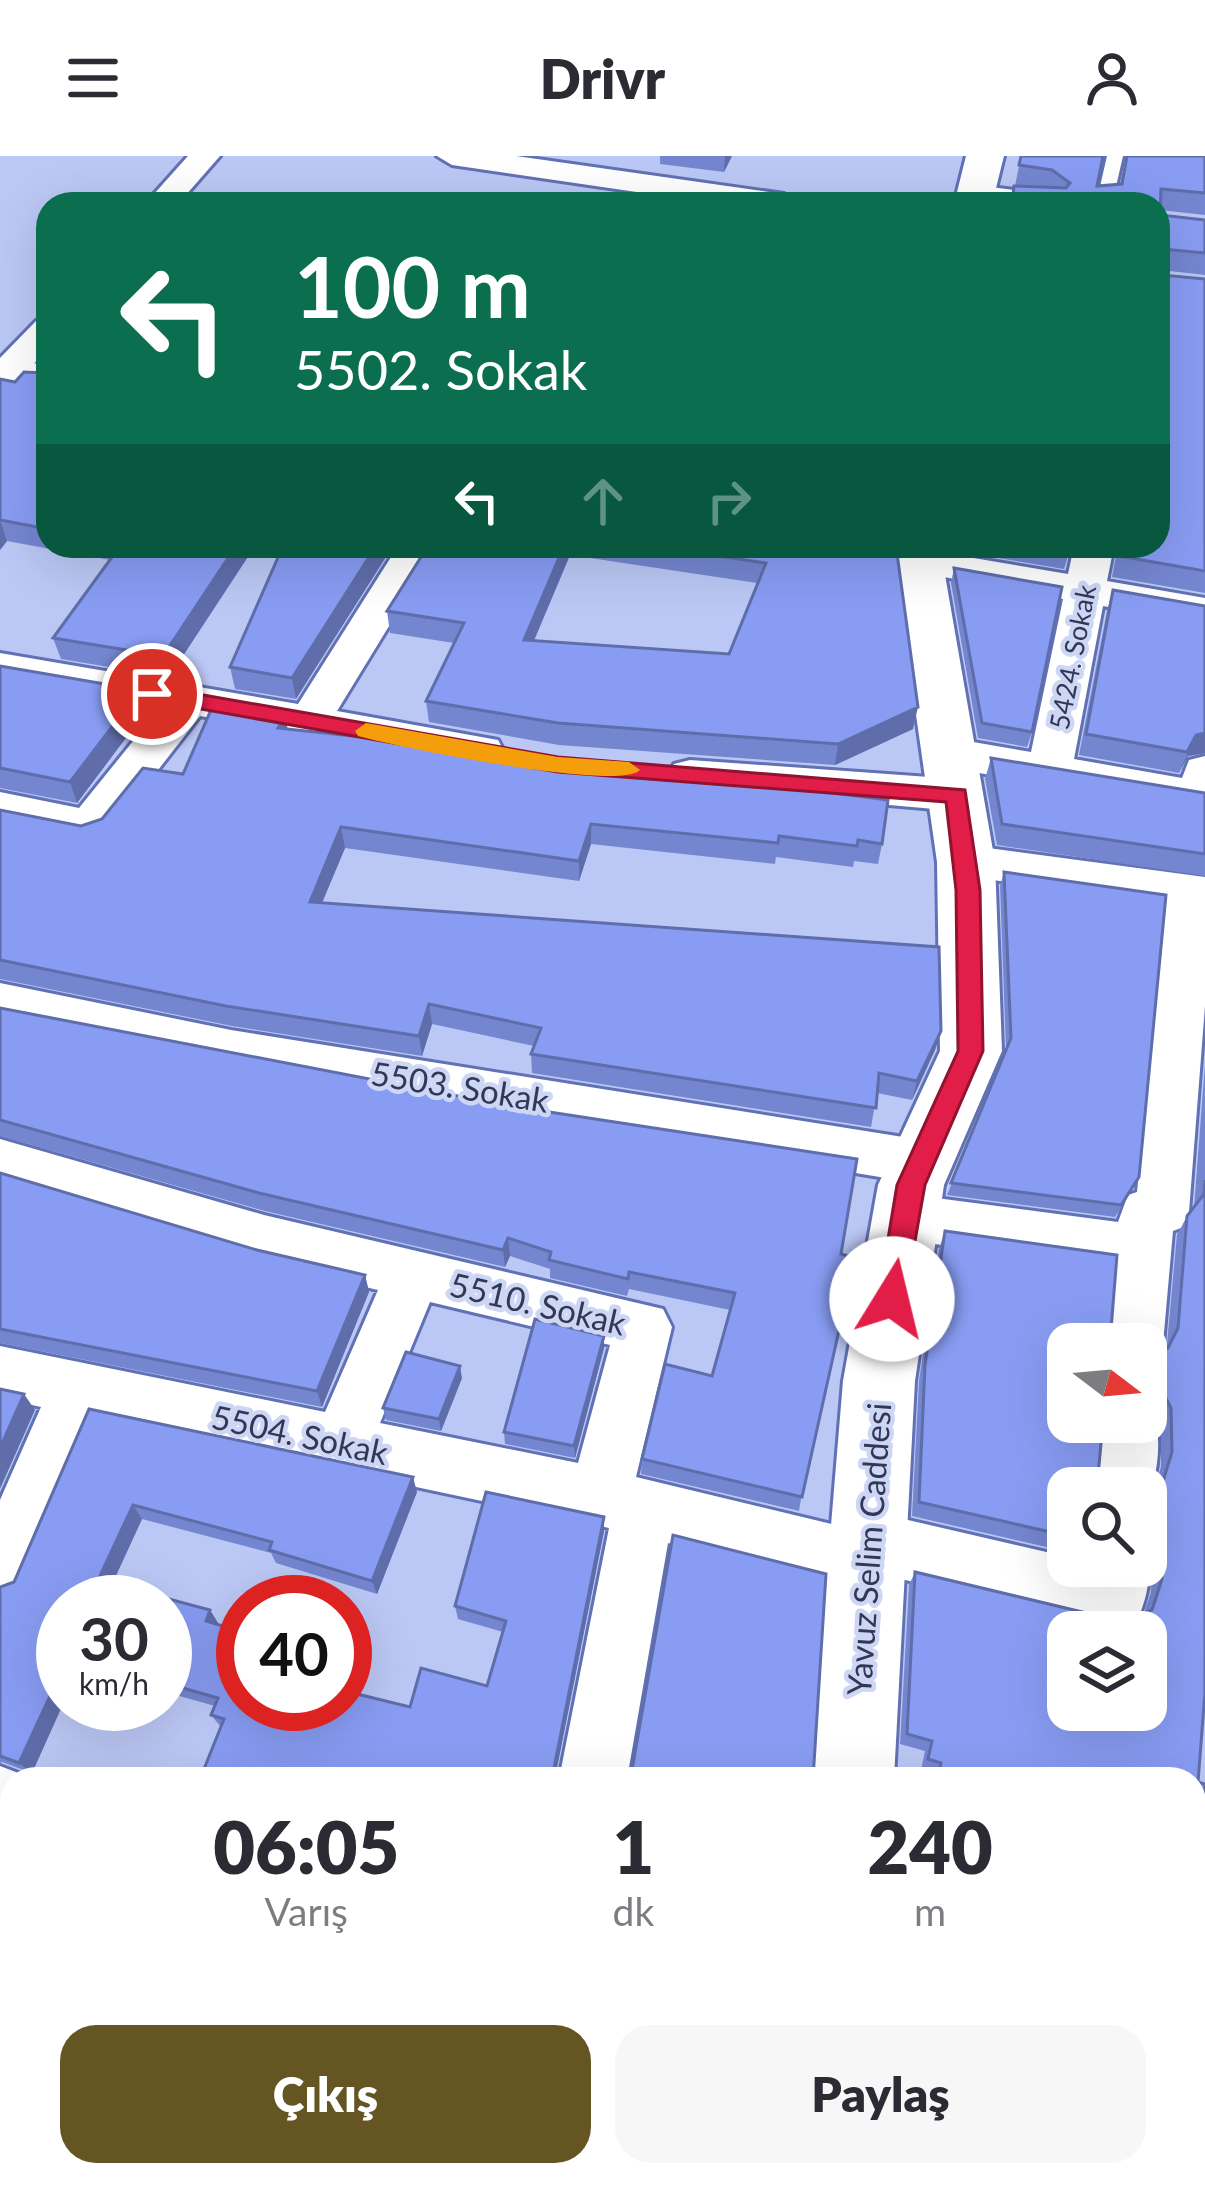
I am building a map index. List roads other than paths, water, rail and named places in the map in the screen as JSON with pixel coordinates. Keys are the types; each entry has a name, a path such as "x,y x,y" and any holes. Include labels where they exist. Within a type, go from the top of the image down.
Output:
{"street":[{"path":"172,192 205,156"},
{"path":"452,156 634,176 720,192"},
{"path":"597,156 634,176"},
{"path":"976,192 985,156"},
{"path":"14,376 36,345"},
{"path":"309,721 411,558"},
{"name":"Yavuz Selim Caddesi","path":"853,1767 879,1381 914,1189 970,1051 966,862 919,558"},
{"path":"937,558 1205,611"},
{"name":"5424. Sokak","path":"1049,767 1092,558"},
{"path":"0,667 513,757"},
{"path":"0,808 90,826 190,700"},
{"path":"652,772 954,774 1049,767 1203,797 1205,770"},
{"path":"966,862 1190,890 1169,1227 1140,1323"},
{"name":"5503. Sokak","path":"0,1003 914,1189 1169,1227"},
{"name":"5510. Sokak","path":"0,1161 264,1239 643,1327 621,1504"},
{"path":"343,1443 413,1274"},
{"name":"5504. Sokak","path":"0,1372 621,1504"},
{"path":"0,1571 80,1387"},
{"path":"594,1767 621,1504 1047,1586"},
{"path":"1051,1587 1114,1599 1115,1587"}],"lane":[{"path":"1107,192 1115,156"}]}
